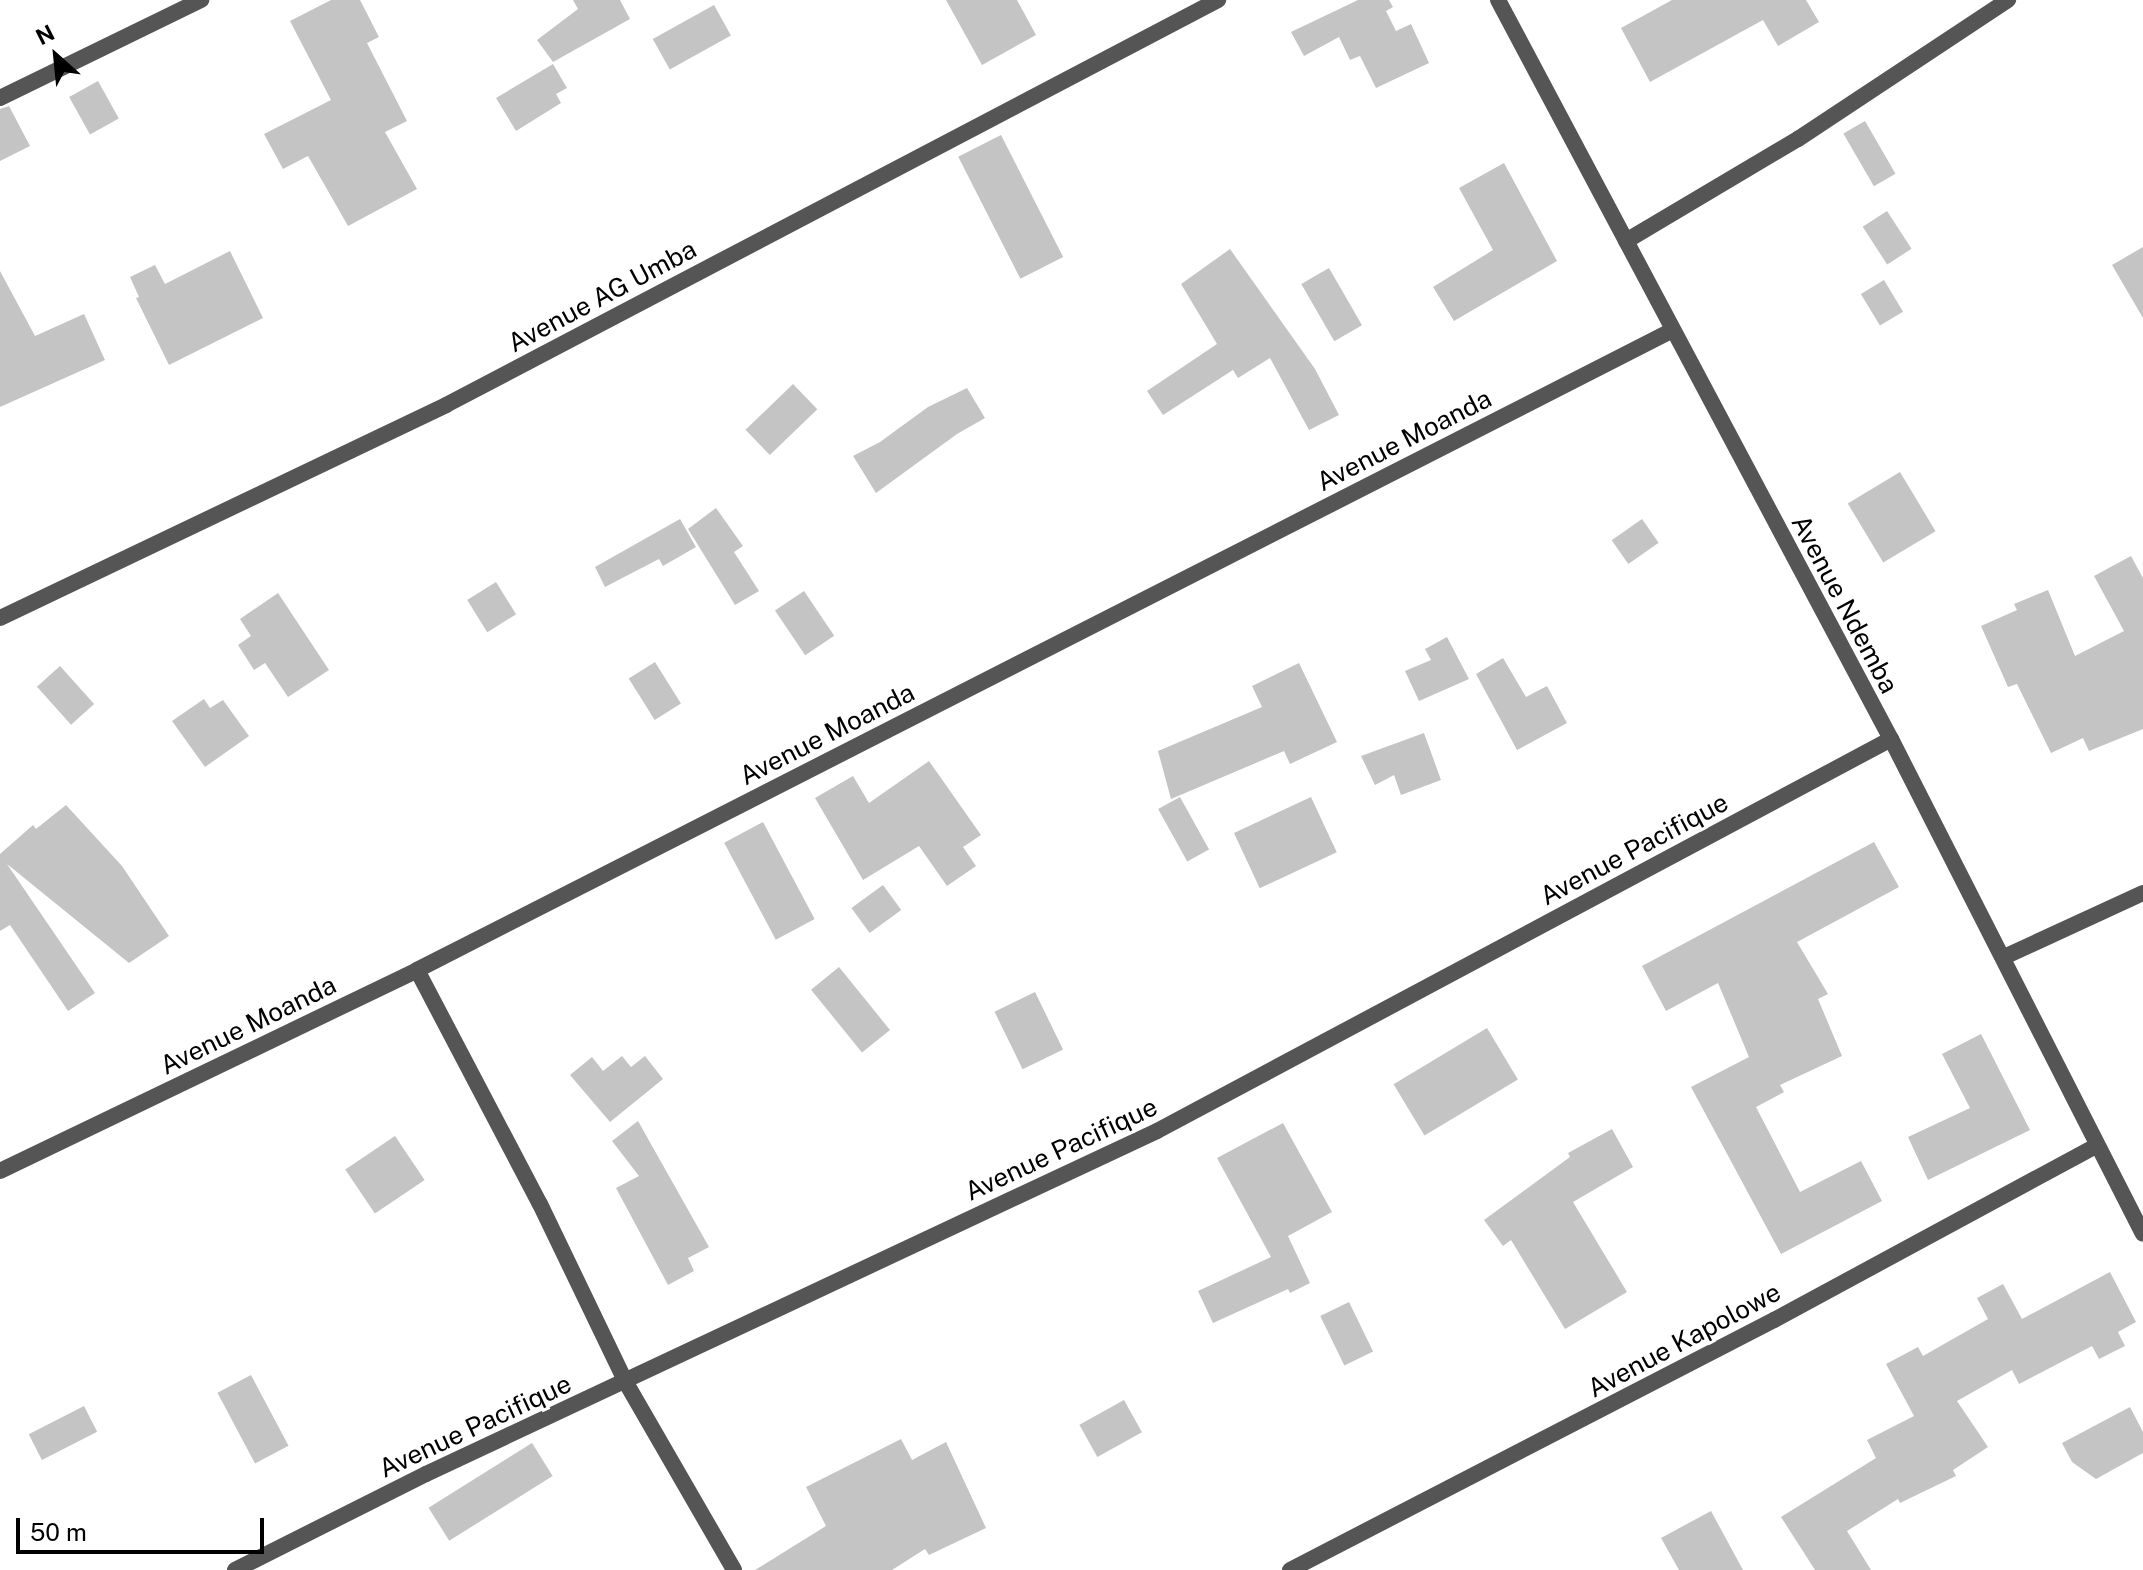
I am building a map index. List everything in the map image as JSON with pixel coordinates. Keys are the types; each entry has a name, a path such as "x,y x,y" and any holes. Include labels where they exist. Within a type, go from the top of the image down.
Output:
{"street":[{"path":"0,98 201,0"},
{"name":"Avenue AG Umba","path":"0,618 446,405 1218,0"},
{"name":"Avenue Ndemba","path":"1498,0 1671,331 1891,739 2143,1234"},
{"path":"1626,241 1798,139 2008,0"},
{"name":"Avenue Moanda","path":"0,1171 417,970 1671,331"},
{"name":"Avenue Pacifique","path":"235,1570 625,1381 1157,1131 1891,739"},
{"path":"2004,957 2143,893"},
{"path":"417,970 540,1204 625,1381 734,1570"},
{"name":"Avenue Kapolowe","path":"1290,1570 1747,1334 2096,1146"}],"building":[{"path":"331,0 360,0 379,37 367,43 407,121 385,132 417,189 348,226 308,156 283,169 264,134 331,100 290,21"},
{"path":"573,0 620,0 630,19 553,62 537,40 578,9"},
{"path":"946,0 1017,0 1036,35 982,65"},
{"path":"1358,0 1389,0 1393,7 1386,11 1396,31 1411,24 1429,63 1376,88 1360,56 1350,60 1339,37 1304,56 1291,32"},
{"path":"1672,0 1806,0 1819,22 1778,46 1763,20 1650,82 1621,28"},
{"path":"714,5 731,36 670,70 653,39"},
{"path":"553,64 567,88 556,94 561,103 516,131 496,98"},
{"path":"98,81 119,119 90,135 69,97"},
{"path":"9,106 30,146 0,161 0,109"},
{"path":"1865,121 1896,174 1874,186 1843,134"},
{"path":"1001,135 1063,257 1020,279 958,157"},
{"path":"1504,163 1557,261 1454,321 1433,287 1493,250 1459,188"},
{"path":"1887,211 1912,249 1887,265 1863,227"},
{"path":"2143,247 2143,318 2112,265"},
{"path":"1230,249 1315,369 1339,415 1309,430 1270,358 1238,378 1233,370 1163,415 1147,391 1217,344 1181,284"},
{"path":"230,251 263,318 169,365 136,298 139,297 130,277 155,265 165,284"},
{"path":"1329,268 1362,325 1334,341 1301,284"},
{"path":"0,271 35,336 84,314 105,360 0,407"},
{"path":"1884,280 1903,312 1880,326 1861,294"},
{"path":"793,384 817,409 770,455 746,430"},
{"path":"967,388 985,418 957,434 876,493 853,456 880,442 928,407"},
{"path":"1900,472 1936,531 1883,563 1848,503"},
{"path":"716,508 743,546 734,552 759,591 735,605 688,529"},
{"path":"680,519 696,547 663,566 659,559 605,587 595,567"},
{"path":"1642,519 1659,543 1628,564 1612,540"},
{"path":"2131,556 2143,578 2143,729 2089,751 2083,738 2051,753 2017,684 2008,687 1981,626 2017,610 2014,604 2048,590 2075,656 2124,631 2094,576"},
{"path":"496,582 516,614 487,632 467,600"},
{"path":"804,591 834,636 805,655 775,611"},
{"path":"278,593 329,670 288,697 265,663 254,670 238,645 251,636 240,619"},
{"path":"1447,637 1469,679 1419,701 1405,671 1431,660 1425,649"},
{"path":"1503,658 1526,697 1547,686 1567,723 1517,750 1476,674"},
{"path":"655,662 681,704 655,720 629,678"},
{"path":"1299,663 1337,742 1290,764 1284,751 1171,799 1158,751 1262,707 1252,686"},
{"path":"60,666 94,704 71,725 37,687"},
{"path":"204,699 210,708 223,700 249,736 205,767 172,721"},
{"path":"1424,733 1441,780 1401,795 1394,775 1375,785 1361,756"},
{"path":"929,761 981,835 963,847 976,866 947,886 919,846 863,880 815,798 853,776 869,803"},
{"path":"1180,797 1209,849 1187,862 1158,809"},
{"path":"1311,797 1337,852 1260,888 1234,833"},
{"path":"66,805 122,866 169,936 129,963 7,864 95,993 68,1011 10,925 0,931 0,854 33,825 36,829"},
{"path":"763,822 815,919 776,940 724,843"},
{"path":"1874,842 1899,887 1797,942 1828,994 1818,999 1842,1056 1780,1085 1784,1092 1756,1107 1800,1192 1861,1161 1882,1201 1781,1254 1691,1087 1749,1057 1718,983 1666,1011 1642,966"},
{"path":"883,885 901,910 870,933 851,908"},
{"path":"839,967 890,1030 862,1053 811,990"},
{"path":"1035,992 1063,1050 1023,1069 995,1012"},
{"path":"1487,1028 1518,1079 1424,1136 1394,1084"},
{"path":"1981,1034 2030,1130 1928,1180 1908,1137 1970,1108 1942,1054"},
{"path":"622,1056 631,1067 645,1056 663,1079 610,1122 570,1075 592,1057 603,1071"},
{"path":"638,1121 709,1247 688,1258 694,1271 668,1285 616,1188 639,1176 612,1141"},
{"path":"1283,1123 1332,1212 1288,1236 1310,1283 1290,1293 1288,1289 1213,1323 1198,1291 1271,1257 1217,1158"},
{"path":"1612,1129 1633,1167 1573,1202 1627,1292 1565,1329 1511,1240 1503,1246 1484,1220 1570,1157 1568,1153"},
{"path":"395,1136 425,1180 375,1213 345,1170"},
{"path":"2110,1272 2136,1322 2118,1332 2125,1346 2099,1359 2092,1346 2019,1384 2012,1370 1957,1401 1988,1447 1953,1470 1956,1476 1900,1503 1898,1499 1847,1531 1871,1570 1815,1570 1781,1517 1876,1458 1867,1440 1914,1416 1886,1364 1918,1347 1923,1356 1988,1319 1977,1298 2003,1284 2022,1319"},
{"path":"1349,1302 1373,1351 1344,1365 1320,1316"},
{"path":"251,1375 289,1446 255,1463 217,1393"},
{"path":"1124,1400 1142,1432 1097,1457 1079,1425"},
{"path":"84,1406 97,1432 42,1460 29,1434"},
{"path":"2130,1407 2143,1432 2143,1453 2096,1479 2072,1462 2062,1443"},
{"path":"901,1439 912,1460 946,1442 986,1528 929,1555 925,1549 892,1570 755,1570 826,1526 806,1487"},
{"path":"532,1443 553,1476 449,1541 429,1508"},
{"path":"1711,1511 1743,1570 1679,1570 1661,1538"}]}
